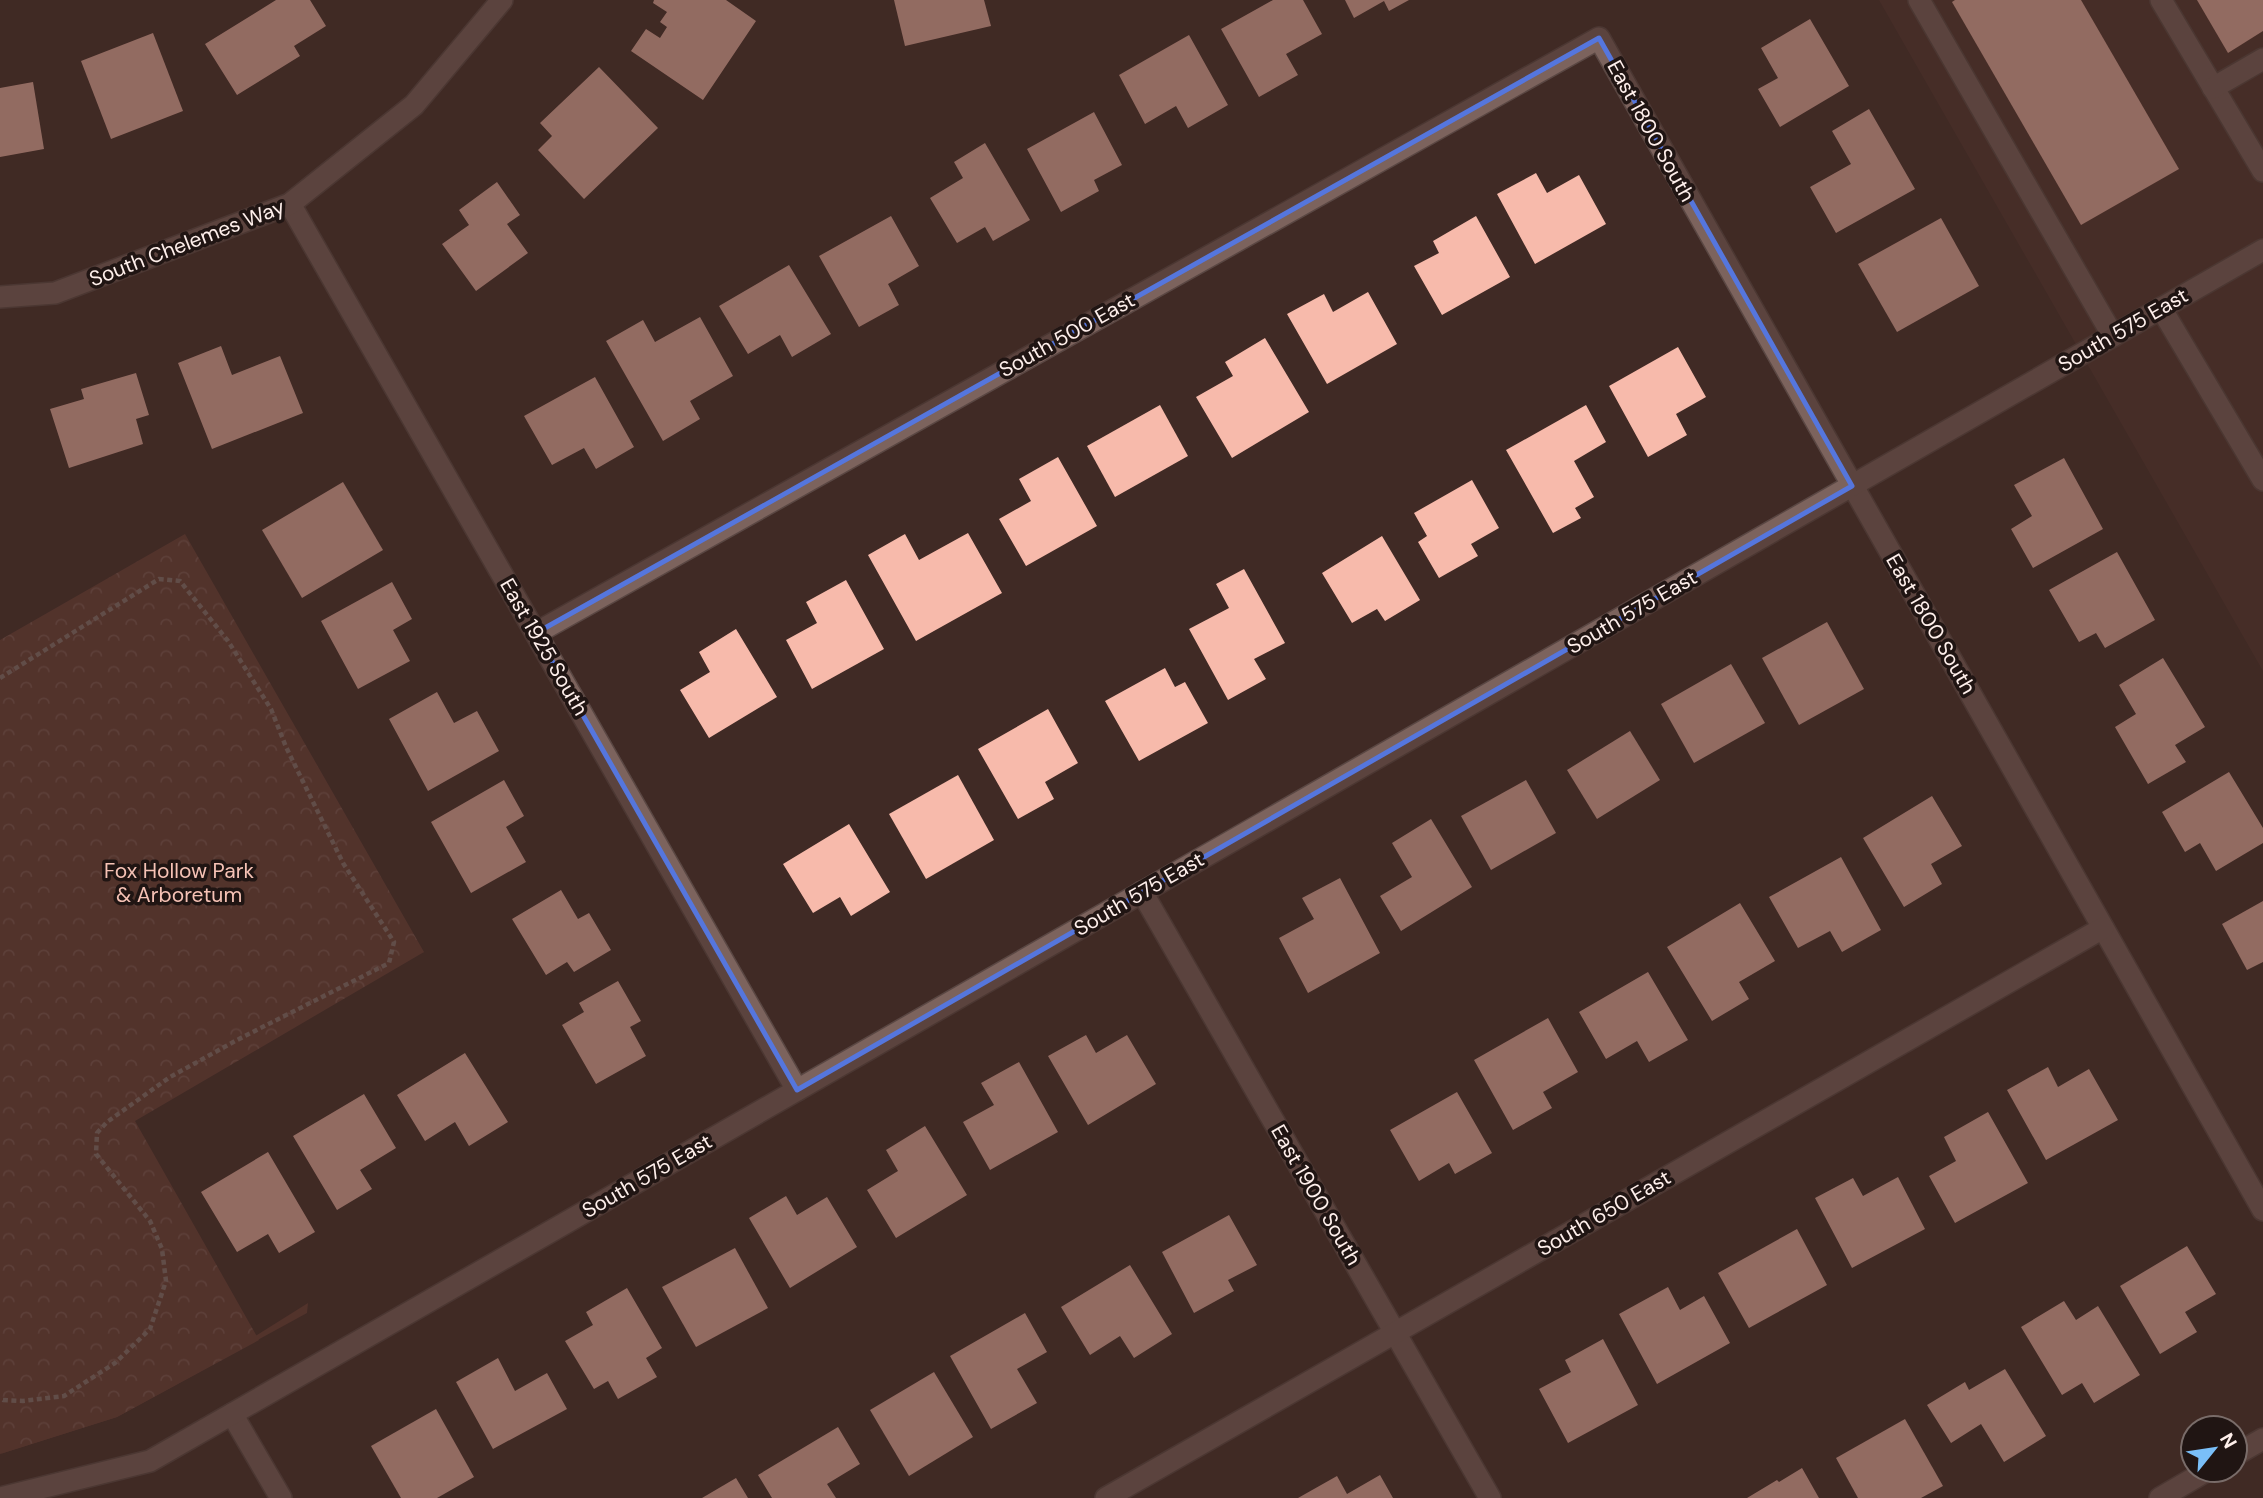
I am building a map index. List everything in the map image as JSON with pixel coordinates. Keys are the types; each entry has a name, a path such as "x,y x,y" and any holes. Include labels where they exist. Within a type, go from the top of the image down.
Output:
{"street":[{"name":"South Chelemes Way","path":"0,297 55,293 290,204 414,105 502,0"},
{"path":"1919,0 2113,336"},
{"path":"2161,0 2263,171"},
{"name":"East 1800 South","path":"1599,38 2263,1210"},
{"name":"South 500 East","path":"536,633 1599,38"},
{"path":"2213,88 2263,60"},
{"name":"East 1925 South","path":"290,204 797,1090"},
{"name":"South 575 East","path":"0,1498 150,1461 2263,250"},
{"path":"2161,308 2263,480"},
{"name":"East 1900 South","path":"1142,892 1490,1498"},
{"name":"South 650 East","path":"1106,1498 2103,928"},
{"path":"232,1414 281,1498"},
{"path":"2160,1498 2184,1484"}],"path":[{"path":"0,678 159,579 180,581 228,641 271,709 291,757 343,863 394,942 389,963 170,1077 107,1122 97,1133 96,1154 150,1221 162,1249 166,1281 150,1329 115,1363 64,1396 23,1401 0,1398"}],"highlighted area":[{"path":"1599,38 1852,486 797,1090 536,633"}],"shaded area":[{"path":"1879,0 2263,0 2263,671"}],"green space":[{"name":"Fox Hollow Park & Arboretum","path":"185,534 424,952 135,1121 259,1340 117,1417 0,1454 0,640"},
{"path":"308,1303 307,1313 117,1417 0,1454 257,1335"}],"building":[{"path":"276,0 310,0 326,26 294,46 300,56 237,95 205,44"},
{"path":"654,0 726,0 756,21 703,100 631,51 646,29 660,38 667,27 660,22 667,12 653,3"},
{"path":"894,0 984,0 991,26 905,46"},
{"path":"1273,0 1303,0 1322,34 1286,54 1298,75 1259,97 1221,29"},
{"path":"1345,0 1409,0 1389,11 1384,1 1354,18"},
{"path":"2081,0 2179,169 2081,225 1952,2"},
{"path":"2197,0 2263,0 2263,31 2228,53"},
{"path":"1810,19 1849,86 1780,127 1758,89 1778,78 1761,48"},
{"path":"153,33 183,111 111,139 81,61"},
{"path":"1189,35 1228,105 1188,128 1176,106 1145,124 1119,75"},
{"path":"599,67 658,128 584,199 538,150 552,136 540,123"},
{"path":"33,82 44,149 0,157 0,88"},
{"path":"1869,109 1915,189 1836,233 1810,187 1851,164 1832,131"},
{"path":"1094,112 1122,165 1094,180 1099,191 1061,212 1027,149"},
{"path":"985,143 1030,220 993,241 985,227 957,243 930,198 963,178 954,162"},
{"path":"1536,173 1547,193 1579,175 1606,224 1535,264 1497,194"},
{"path":"497,182 520,215 507,224 528,253 476,291 442,244 469,225 459,210"},
{"path":"891,216 919,266 888,284 899,305 859,327 819,256"},
{"path":"1476,216 1510,277 1442,315 1414,266 1439,253 1433,241"},
{"path":"1941,218 1979,286 1897,332 1858,264"},
{"path":"789,265 831,334 792,357 780,335 748,354 719,306"},
{"path":"1368,292 1397,344 1327,384 1287,314 1324,294 1333,312"},
{"path":"700,317 733,376 690,401 700,419 663,441 606,341 643,320 655,342"},
{"path":"1265,338 1309,412 1232,458 1196,397 1233,376 1225,362"},
{"path":"221,346 232,375 280,356 303,413 212,449 178,363"},
{"path":"1678,347 1706,397 1676,414 1687,435 1648,457 1609,386"},
{"path":"136,373 149,415 136,419 143,444 69,468 50,409 84,399 81,389"},
{"path":"595,377 634,447 596,469 584,448 552,465 524,416"},
{"path":"1160,405 1188,456 1115,497 1087,446"},
{"path":"1586,405 1606,442 1574,461 1594,497 1575,508 1581,518 1553,533 1506,450"},
{"path":"1058,457 1097,526 1026,566 999,519 1031,501 1019,479"},
{"path":"2064,458 2103,529 2033,568 2011,529 2032,516 2014,485"},
{"path":"1472,480 1499,528 1471,544 1478,556 1439,578 1418,542 1427,536 1414,513"},
{"path":"343,482 383,550 302,598 262,530"},
{"path":"968,533 1002,593 916,641 868,555 905,534 919,560"},
{"path":"1382,536 1420,600 1385,621 1377,609 1352,623 1322,573"},
{"path":"2117,552 2155,620 2105,648 2096,633 2079,642 2049,590"},
{"path":"1244,569 1285,643 1254,659 1266,679 1228,700 1189,629 1229,608 1216,584"},
{"path":"846,580 884,649 812,689 786,640 817,623 806,602"},
{"path":"392,582 412,619 393,630 410,661 358,689 321,621"},
{"path":"1827,622 1864,689 1799,725 1762,658"},
{"path":"736,629 777,697 709,738 680,690 710,672 699,652"},
{"path":"2163,658 2205,727 2175,745 2186,762 2148,784 2115,727 2136,714 2119,685"},
{"path":"1731,664 1765,723 1694,763 1661,704"},
{"path":"1165,668 1175,687 1185,682 1208,723 1139,761 1105,701"},
{"path":"437,692 454,723 477,711 499,751 428,791 389,719"},
{"path":"1048,709 1078,763 1045,782 1054,799 1018,819 978,749"},
{"path":"1630,731 1660,780 1597,819 1567,770"},
{"path":"2229,772 2263,828 2263,843 2216,871 2200,843 2185,852 2162,812"},
{"path":"958,775 994,840 926,879 889,814"},
{"path":"504,780 524,816 506,827 526,862 471,893 431,822"},
{"path":"1526,780 1556,833 1491,870 1461,816"},
{"path":"1932,796 1962,846 1931,864 1942,884 1904,907 1863,838"},
{"path":"1431,819 1472,887 1401,931 1380,896 1412,877 1392,843"},
{"path":"849,824 890,892 851,916 840,897 813,913 783,864"},
{"path":"1841,857 1881,930 1842,952 1830,931 1798,948 1769,897"},
{"path":"1340,878 1380,953 1308,993 1279,938 1314,919 1302,898"},
{"path":"561,890 578,919 589,913 611,950 574,972 567,962 546,975 512,919"},
{"path":"2263,901 2263,962 2247,970 2222,924"},
{"path":"1740,903 1775,961 1739,982 1749,999 1712,1021 1667,947"},
{"path":"1648,972 1688,1040 1649,1062 1637,1041 1606,1059 1579,1012"},
{"path":"618,981 641,1021 630,1027 646,1056 596,1084 562,1025 584,1012 579,1003"},
{"path":"1548,1018 1578,1072 1543,1092 1552,1108 1513,1130 1474,1060"},
{"path":"1086,1035 1096,1053 1127,1035 1156,1084 1088,1125 1048,1056"},
{"path":"465,1053 508,1122 469,1146 455,1122 425,1141 397,1095"},
{"path":"1019,1062 1058,1132 990,1170 963,1122 994,1105 981,1083"},
{"path":"2048,1067 2058,1087 2089,1069 2118,1120 2046,1160 2007,1090"},
{"path":"1457,1092 1492,1153 1455,1174 1449,1163 1419,1181 1390,1130"},
{"path":"364,1094 396,1148 360,1170 372,1189 337,1210 293,1136"},
{"path":"1988,1112 2028,1183 1955,1223 1929,1176 1956,1161 1944,1137"},
{"path":"925,1126 967,1195 896,1238 867,1190 898,1171 886,1150"},
{"path":"268,1152 315,1232 279,1253 268,1234 237,1252 201,1192"},
{"path":"1898,1177 1925,1229 1852,1268 1815,1198 1853,1178 1863,1196"},
{"path":"786,1196 797,1215 827,1197 857,1247 790,1288 749,1218"},
{"path":"1229,1215 1257,1265 1228,1280 1234,1291 1194,1313 1162,1252"},
{"path":"1797,1229 1827,1285 1749,1328 1718,1273"},
{"path":"2187,1246 2216,1294 2185,1312 2197,1332 2160,1354 2120,1286"},
{"path":"735,1248 768,1308 696,1347 662,1287"},
{"path":"1130,1265 1172,1334 1134,1358 1120,1336 1090,1355 1061,1307"},
{"path":"1668,1287 1680,1310 1704,1296 1730,1343 1657,1384 1619,1314"},
{"path":"627,1288 662,1348 646,1358 657,1377 618,1399 608,1381 594,1389 565,1341 593,1325 586,1312"},
{"path":"2064,1301 2076,1320 2098,1306 2140,1375 2094,1403 2082,1383 2062,1395 2021,1327"},
{"path":"1025,1313 1047,1352 1017,1369 1037,1403 991,1429 950,1356"},
{"path":"1603,1339 1638,1405 1568,1443 1539,1389 1571,1372 1565,1360"},
{"path":"498,1358 515,1391 547,1373 567,1409 493,1449 456,1382"},
{"path":"2005,1369 2046,1436 2004,1462 1981,1424 1951,1443 1927,1405 1965,1382 1969,1390"},
{"path":"934,1372 973,1437 909,1476 870,1410"},
{"path":"436,1409 474,1477 437,1498 401,1498 371,1446"},
{"path":"1905,1419 1943,1486 1921,1498 1858,1498 1836,1458"},
{"path":"838,1427 860,1464 827,1484 836,1498 772,1498 758,1475"},
{"path":"1802,1468 1819,1498 1747,1498 1777,1480 1779,1482"},
{"path":"1380,1475 1393,1498 1298,1498 1337,1476 1347,1494"},
{"path":"736,1478 748,1498 702,1498"}]}
